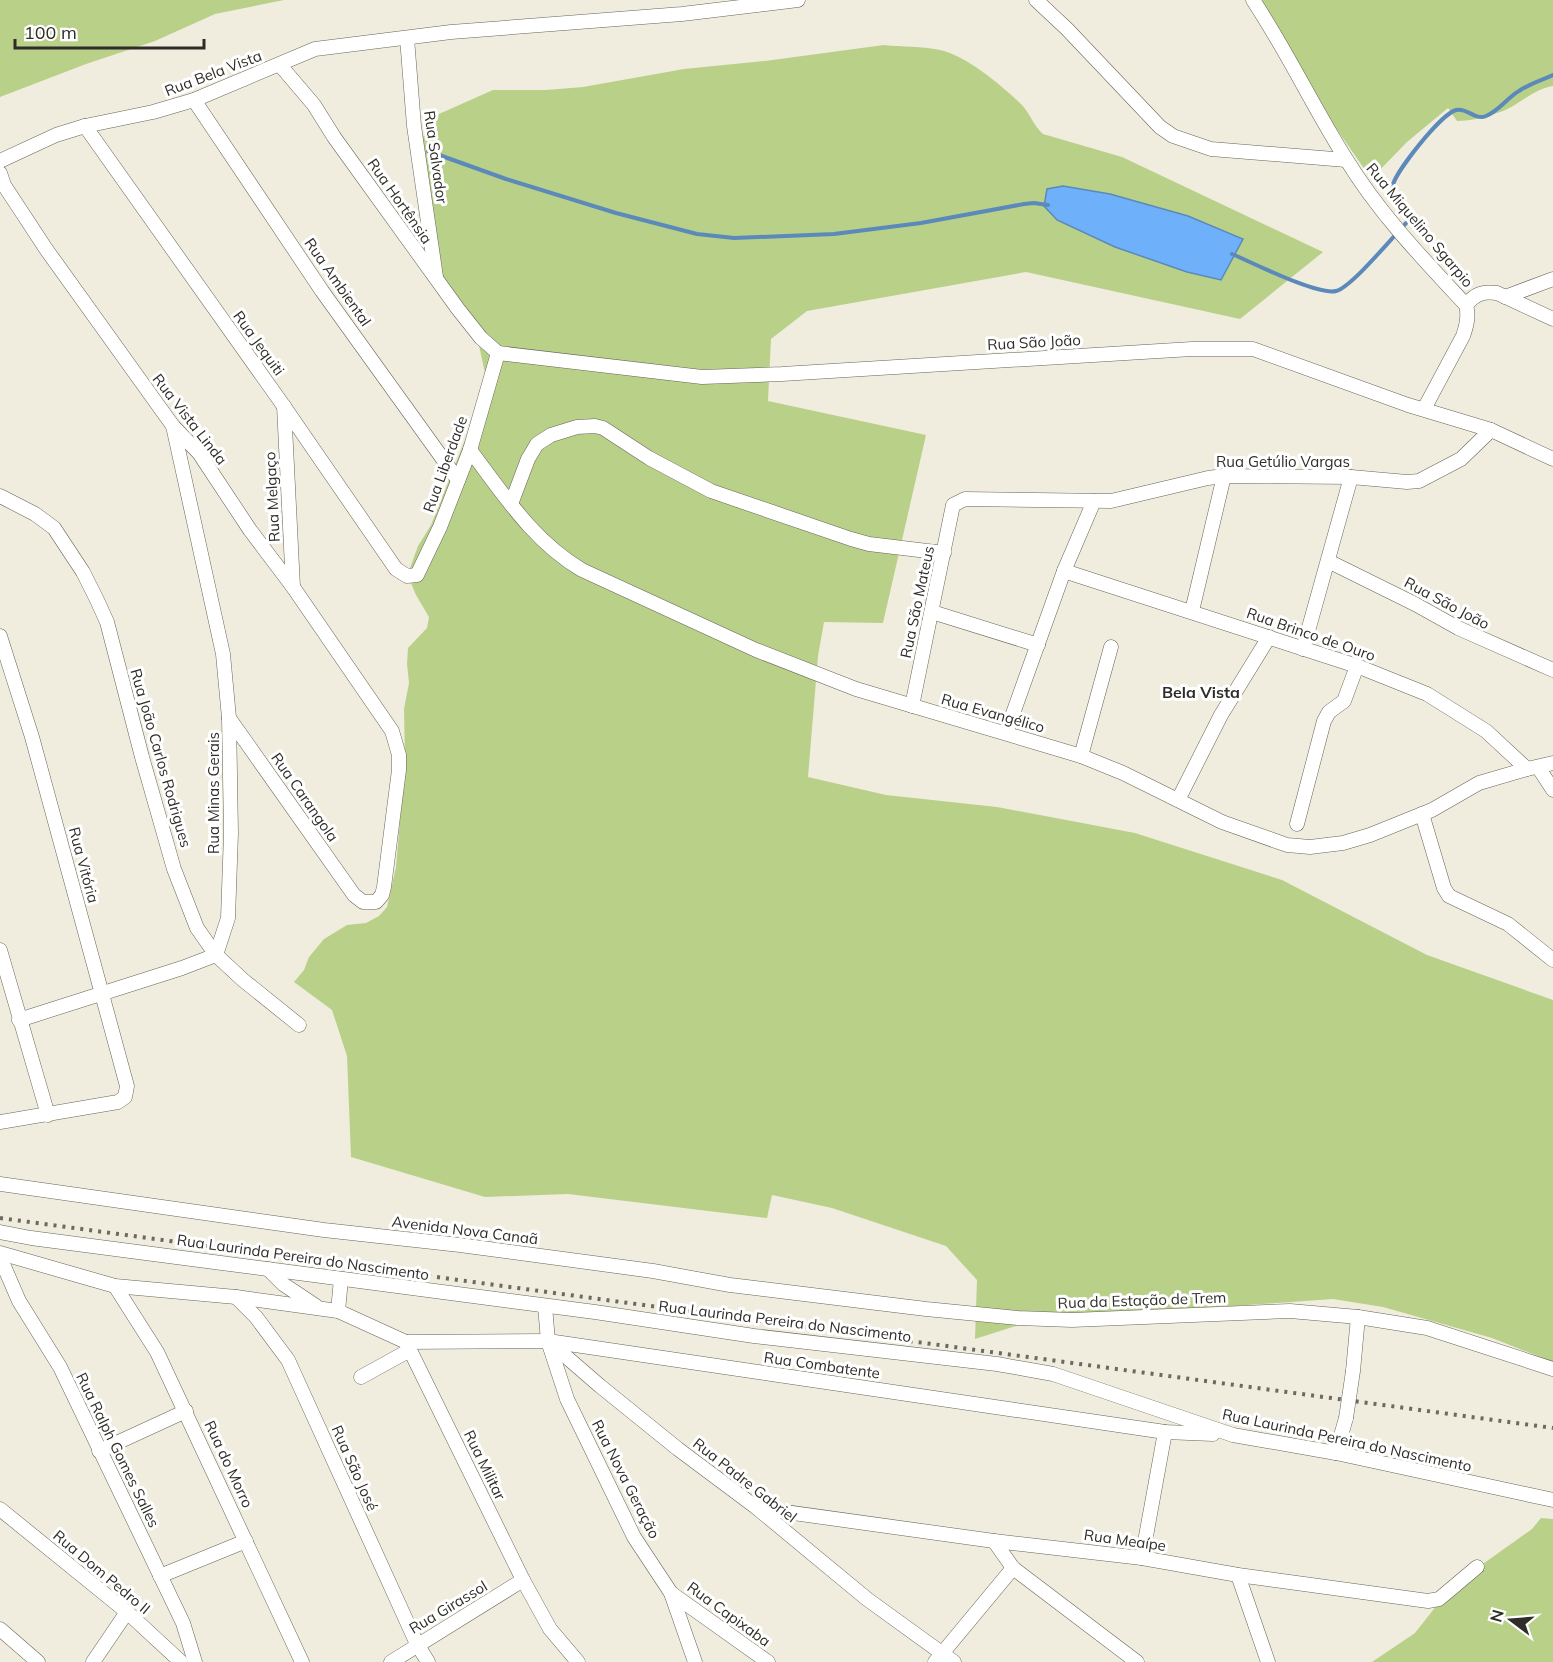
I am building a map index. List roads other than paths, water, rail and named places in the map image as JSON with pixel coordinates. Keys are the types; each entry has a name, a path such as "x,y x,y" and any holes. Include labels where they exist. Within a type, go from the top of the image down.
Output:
{"street":[{"path":"407,38 451,32 682,14 798,0"},
{"name":"Rua Miquelino Sgarpio","path":"1036,0 1067,29 1160,127 1173,136 1211,149 1346,160"},
{"name":"Rua Miquelino Sgarpio","path":"1253,0 1346,160 1375,201 1466,305 1467,325 1463,336 1424,409"},
{"name":"Rua Bela Vista","path":"0,161 56,135 194,100 315,49 407,38"},
{"name":"Rua Salvador","path":"407,38 414,126 436,280"},
{"name":"Rua Hortênsia","path":"280,65 314,105 436,280 482,338 498,352"},
{"name":"Rua Ambiental","path":"194,100 322,291 458,480"},
{"name":"Rua Jequiti","path":"85,126 284,405 396,569 407,576"},
{"name":"Rua Vista Linda","path":"1,183 173,426 199,453 250,530 392,731 399,755 399,770 384,887 376,902 363,902 354,895"},
{"path":"1505,297 1553,279"},
{"path":"1466,305 1479,293 1488,292 1505,297 1553,319"},
{"name":"Rua São João","path":"498,352 702,377 1253,349 1491,430 1553,459"},
{"name":"Rua Liberdade","path":"407,576 417,575 458,480 470,450 498,352"},
{"name":"Rua Melgaço","path":"284,405 292,587"},
{"name":"Rua Minas Gerais","path":"173,426 223,654 229,718 231,833 228,918 216,955"},
{"path":"511,504 528,459 537,444 543,439 577,427 595,426 603,428 649,458 711,491 869,544 944,553"},
{"name":"Rua Getúlio Vargas","path":"953,505 965,499 1111,501 1224,476 1351,477 1419,481 1461,459 1491,430"},
{"name":"Rua Evangélico","path":"470,450 525,524 542,541 582,570 756,650 856,688 1081,756 1122,773 1222,822 1287,845 1343,843 1370,835 1422,814 1479,783 1553,763"},
{"path":"1192,611 1224,476"},
{"path":"1304,649 1351,477"},
{"name":"Rua João Carlos Rodrigues","path":"0,496 35,514 54,528 83,572 97,600 106,622 174,869 197,928 216,955 299,1025"},
{"path":"1006,734 1064,571 1094,501"},
{"name":"Rua São Mateus","path":"912,706 953,505"},
{"name":"Rua São João","path":"1328,561 1458,628 1553,670"},
{"name":"Rua Brinco de Ouro","path":"1064,571 1357,666 1427,694 1486,731 1532,768 1553,790"},
{"path":"932,612 1038,645"},
{"name":"Rua Vitória","path":"0,636 32,737 127,1086 125,1097 118,1101 48,1115"},
{"path":"1178,800 1221,715 1269,637"},
{"path":"1081,756 1111,646"},
{"path":"1297,824 1324,721 1329,712 1344,701 1357,666"},
{"name":"Rua Carangola","path":"229,718 354,895"},
{"path":"1422,814 1444,888 1449,896 1508,924 1553,960"},
{"path":"0,950 48,1115 0,1122"},
{"path":"19,1020 183,968 216,955"},
{"name":"Avenida Nova Canaã","path":"0,1184 313,1229 460,1245 653,1271 730,1285 926,1309"},
{"name":"Rua Laurinda Pereira do Nascimento","path":"0,1232 754,1336 997,1364 1053,1374 1233,1434 1336,1453 1553,1500"},
{"path":"0,1255 115,1286 236,1297 338,1311 408,1346"},
{"name":"Rua Ralph Gomes Salles","path":"0,1255 19,1301 60,1367 183,1623 195,1662"},
{"path":"268,1269 296,1294 323,1309"},
{"path":"338,1311 341,1279"},
{"name":"Rua do Morro","path":"115,1286 157,1352 302,1662"},
{"name":"Rua São José","path":"236,1297 256,1317 288,1360 417,1644 428,1662"},
{"path":"545,1306 548,1341"},
{"name":"Rua da Estação de Trem","path":"926,1309 1018,1318 1072,1320 1290,1311 1358,1317 1427,1328 1553,1370"},
{"path":"1336,1453 1346,1418 1358,1317"},
{"name":"Rua Combatente","path":"408,1346 548,1341 1165,1432 1233,1434"},
{"name":"Rua Padre Gabriel","path":"548,1341 678,1449 757,1508 944,1659"},
{"name":"Rua Nova Geração","path":"548,1341 567,1399 634,1537 671,1593 695,1662"},
{"path":"361,1377 408,1346"},
{"name":"Rua Militar","path":"408,1346 523,1580 550,1629 578,1662"},
{"path":"99,1451 186,1411"},
{"path":"1142,1558 1165,1432"},
{"name":"Rua Meaípe","path":"757,1508 994,1541 1142,1558 1238,1575 1435,1601 1477,1567"},
{"name":"Rua Dom Pedro II","path":"0,1509 127,1612 181,1662"},
{"path":"160,1576 246,1541"},
{"path":"994,1541 1013,1568 1137,1662"},
{"path":"944,1659 1013,1568"},
{"path":"1238,1575 1268,1662"},
{"name":"Rua Girassol","path":"391,1662 523,1580"},
{"name":"Rua Capixaba","path":"671,1593 768,1662"},
{"path":"93,1662 127,1612"},
{"path":"0,1629 38,1662"}],"water":[{"path":"1063,186 1110,194 1188,216 1243,239 1221,280 1187,272 1115,247 1057,220 1044,206 1047,189"}],"waterway":[{"path":"1232,254 1284,277 1315,288 1336,291 1352,280 1409,220 1395,201 1392,188 1409,158 1440,122 1456,110 1464,110 1478,117 1486,116 1531,84 1553,75"},
{"path":"428,151 506,179 616,213 697,234 734,238 834,234 921,223 1024,204 1048,205"}],"railway":[{"path":"0,1218 1553,1428"}],"district":[{"name":"Bela Vista","path":"1201,692"}]}
